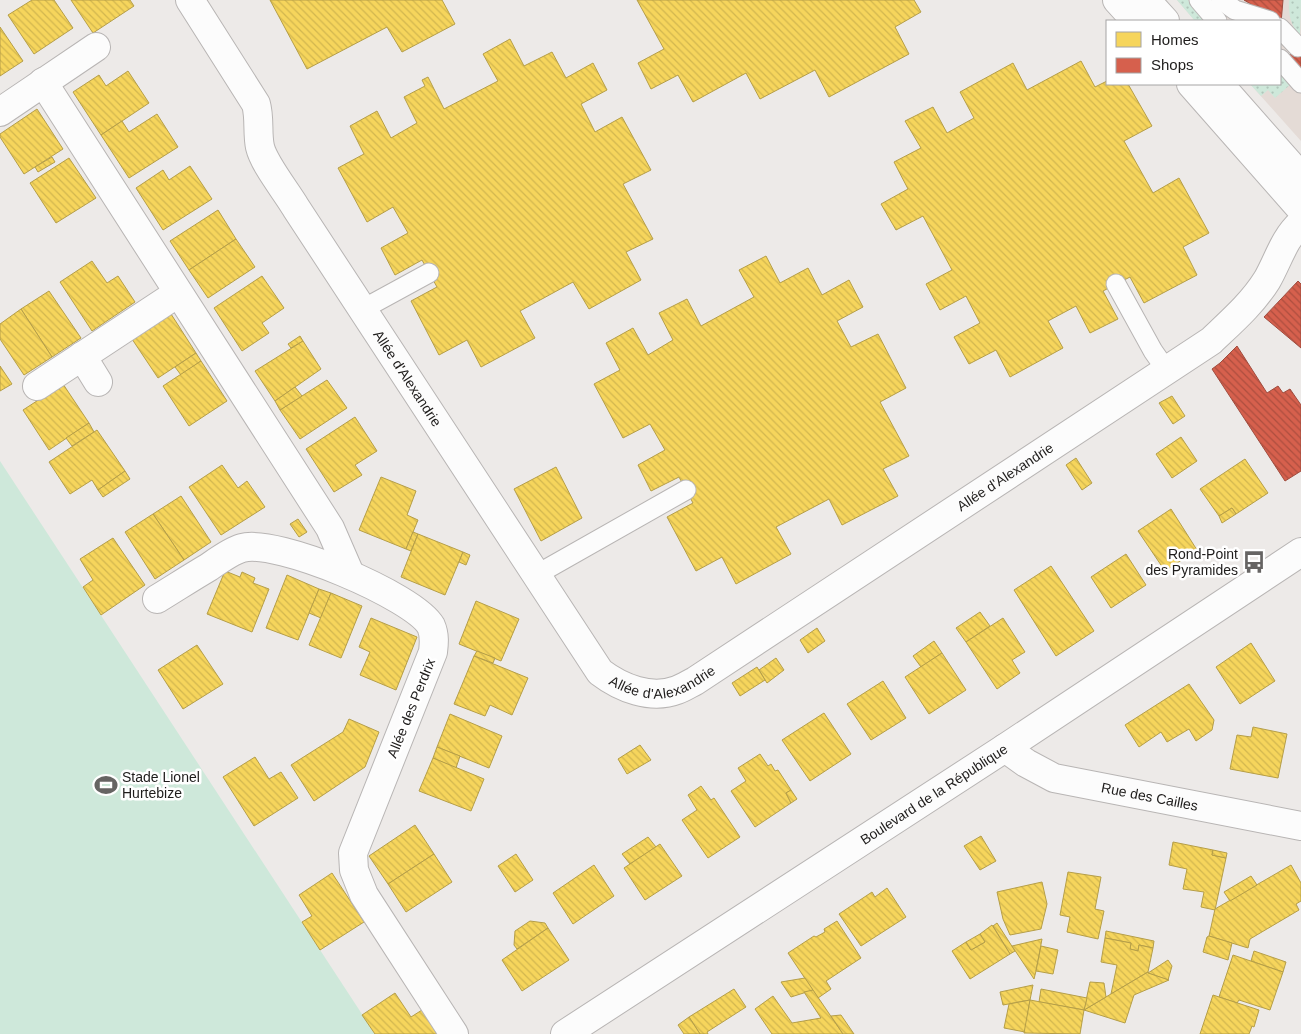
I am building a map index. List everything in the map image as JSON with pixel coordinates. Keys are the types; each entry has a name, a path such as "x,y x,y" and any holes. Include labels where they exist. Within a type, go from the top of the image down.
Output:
{"street":[{"name":"Allée d'Alexandrie","path":"190,0 256,104 258,137 266,160 600,672 626,688 657,693 676,690 695,681 1167,372 1211,341 1250,304 1267,280 1292,232 1301,224"},
{"path":"1117,0 1135,20"},
{"path":"1146,0 1164,20"},
{"path":"0,112 96,47"},
{"path":"43,82 330,528 350,574"},
{"path":"1192,85 1301,209"},
{"path":"1221,85 1301,177"},
{"path":"36,386 178,293"},
{"path":"82,356 98,382"},
{"name":"Allée des Perdrix","path":"157,599 242,548 260,547 282,551 350,574 406,605 424,617 432,627 435,639 433,652 353,853 354,870 364,895 454,1034"},
{"name":"Boulevard de la République","path":"565,1034 1005,748 1301,552"},
{"name":"Rue des Cailles","path":"1005,748 1026,763 1054,778 1301,826"}],"lane":[{"path":"1199,0 1216,20"},
{"path":"1252,12 1263,20"},
{"path":"1281,34 1298,47"},
{"path":"1281,60 1301,83"},
{"path":"363,310 429,273"},
{"path":"1116,284 1153,351 1167,372"},
{"path":"536,575 686,490"}],"shaded area":[{"path":"1177,0 1301,0 1301,141 1251,85 1281,85 1281,20 1194,20"}],"green space":[{"path":"1177,0 1188,0 1205,20 1194,20"},
{"path":"1289,0 1301,0 1300,37 1291,20"},
{"path":"1281,73 1291,84 1275,98 1268,90 1261,96 1251,85 1281,85"},
{"name":"Stade Lionel Hurtebize","path":"0,461 375,1034 0,1034"}],"building: Homes":[{"path":"32,0 54,0 73,28 34,54 8,15"},
{"path":"71,0 130,0 134,6 93,33"},
{"path":"270,0 442,0 455,24 402,52 387,27 307,69"},
{"path":"637,0 914,0 921,12 895,27 909,54 829,97 815,70 760,99 746,73 693,102 678,75 651,89 638,63 664,49"},
{"path":"0,27 23,61 0,76"},
{"path":"510,39 524,66 552,52 566,78 593,63 607,90 581,104 595,132 622,117 651,170 623,184 653,239 626,252 641,280 589,309 573,282 520,311 535,338 481,367 467,340 439,355 411,301 437,287 422,260 395,275 381,248 408,233 393,207 367,222 338,168 364,154 350,126 377,111 391,138 417,123 404,97 425,86 422,80 428,77 444,109 498,81 483,54"},
{"path":"1081,61 1095,87 1106,82 1106,85 1129,85 1152,126 1124,141 1153,193 1179,178 1209,233 1183,247 1197,275 1144,303 1130,277 1103,291 1118,319 1090,333 1076,306 1048,321 1063,348 1010,377 996,350 969,364 954,337 980,323 966,296 940,310 926,284 952,270 923,216 896,230 881,204 908,189 894,162 921,148 905,121 933,107 947,133 974,118 960,92 1013,63 1027,90"},
{"path":"128,71 149,103 101,135 73,92 99,75 106,86"},
{"path":"37,109 63,149 24,174 0,137 0,134"},
{"path":"157,114 178,147 129,178 101,135 122,121 129,132"},
{"path":"52,157 55,162 38,172 35,167"},
{"path":"69,158 96,198 56,223 30,183"},
{"path":"190,166 212,199 163,230 136,188 163,170 169,180"},
{"path":"218,210 236,239 189,270 170,241"},
{"path":"236,239 255,267 208,298 189,270"},
{"path":"766,256 780,283 808,268 822,295 849,280 863,307 837,321 851,347 878,334 906,388 880,402 909,456 883,469 898,496 842,525 829,499 776,527 791,554 736,584 722,557 696,571 667,517 693,503 679,477 651,491 638,465 665,450 650,424 623,438 594,384 620,370 606,343 633,328 648,355 673,340 659,313 687,299 701,326 754,297 739,270"},
{"path":"92,261 107,283 118,276 135,302 92,331 60,282"},
{"path":"262,276 284,308 262,323 269,333 242,351 214,308"},
{"path":"49,291 81,338 52,357 21,309"},
{"path":"21,309 52,357 24,375 0,339 0,324"},
{"path":"171,314 196,353 158,378 132,339"},
{"path":"300,336 303,341 291,348 288,344"},
{"path":"303,341 321,369 275,401 255,371"},
{"path":"196,353 201,361 181,375 175,367"},
{"path":"201,361 227,401 189,426 163,386"},
{"path":"0,366 12,384 0,391"},
{"path":"327,380 347,408 300,439 280,410"},
{"path":"63,384 89,423 49,450 23,410"},
{"path":"295,387 302,396 280,410 275,401"},
{"path":"1172,396 1185,416 1173,424 1159,403"},
{"path":"355,417 377,451 355,465 362,475 334,492 306,449"},
{"path":"89,423 94,432 72,446 66,438"},
{"path":"97,430 125,471 98,490 92,480 70,494 49,462"},
{"path":"1181,437 1197,461 1172,478 1156,454"},
{"path":"1076,458 1092,483 1082,490 1066,465"},
{"path":"1245,459 1268,493 1236,514 1232,508 1219,516 1200,489"},
{"path":"222,465 238,488 247,481 265,507 221,535 189,487"},
{"path":"556,467 582,518 541,541 514,489"},
{"path":"125,471 130,479 103,497 98,490"},
{"path":"381,477 416,491 407,515 418,520 406,549 359,530"},
{"path":"181,496 211,542 184,560 153,514"},
{"path":"1232,508 1236,514 1222,523 1219,516"},
{"path":"1171,509 1197,550 1165,571 1138,531"},
{"path":"153,514 184,560 155,579 125,532"},
{"path":"298,519 307,532 299,537 290,524"},
{"path":"413,532 418,534 411,551 406,549"},
{"path":"418,534 463,552 445,595 401,577"},
{"path":"113,538 145,585 101,615 83,587 93,580 80,559"},
{"path":"463,552 470,555 466,565 459,562"},
{"path":"1126,554 1146,585 1111,608 1091,577"},
{"path":"1051,566 1094,631 1056,656 1014,590"},
{"path":"225,571 240,577 242,572 255,578 253,583 269,589 252,632 207,614"},
{"path":"287,575 319,589 298,640 266,628"},
{"path":"319,589 331,593 321,618 309,613"},
{"path":"331,593 362,606 341,658 309,645"},
{"path":"476,601 519,619 501,661 459,644"},
{"path":"980,612 990,626 966,642 956,628"},
{"path":"371,618 417,637 396,690 360,675 370,652 359,647"},
{"path":"1003,618 1025,652 1012,660 1020,673 997,689 966,642"},
{"path":"817,628 825,641 808,653 800,640"},
{"path":"934,641 942,653 921,667 913,656"},
{"path":"1251,643 1275,681 1240,704 1216,667"},
{"path":"197,645 223,684 183,709 158,670"},
{"path":"477,651 495,658 493,663 474,656"},
{"path":"942,653 966,690 929,714 905,677"},
{"path":"474,656 528,678 512,715 490,705 485,716 454,704"},
{"path":"776,658 784,670 767,683 759,670"},
{"path":"757,667 765,680 740,696 732,683"},
{"path":"883,681 906,718 871,740 847,704"},
{"path":"1189,684 1214,720 1212,730 1196,741 1189,729 1167,742 1161,732 1139,747 1125,725"},
{"path":"824,713 851,754 810,781 782,740"},
{"path":"450,714 502,736 489,768 437,747"},
{"path":"349,719 379,732 365,767 314,801 291,765 343,732"},
{"path":"1253,727 1287,734 1278,778 1230,769 1237,735 1251,737"},
{"path":"640,745 651,760 627,774 618,759"},
{"path":"437,747 460,756 456,768 433,758"},
{"path":"760,754 768,766 771,764 775,771 778,770 791,790 786,793 791,803 755,827 731,791 746,781 738,768"},
{"path":"255,757 269,779 281,772 298,798 254,826 223,777"},
{"path":"433,758 484,779 471,811 419,791"},
{"path":"701,786 711,800 714,798 740,837 708,858 682,820 697,810 688,795"},
{"path":"791,790 797,799 791,803 786,793"},
{"path":"415,825 434,854 388,884 369,856"},
{"path":"981,836 996,861 980,870 964,846"},
{"path":"648,837 656,847 630,864 622,854"},
{"path":"1173,842 1213,850 1212,855 1226,858 1215,910 1201,907 1204,892 1183,889 1187,869 1169,865"},
{"path":"660,844 682,876 645,900 624,868"},
{"path":"1213,850 1227,853 1226,858 1212,855"},
{"path":"434,854 452,882 406,912 388,884"},
{"path":"516,854 533,880 515,892 498,866"},
{"path":"594,865 614,896 573,924 553,893"},
{"path":"1291,865 1301,883 1301,901 1296,904 1299,910 1250,939 1248,948 1209,936 1215,909"},
{"path":"1068,872 1101,877 1095,909 1104,911 1098,939 1067,932 1070,917 1060,915"},
{"path":"332,873 364,922 320,950 302,922 312,916 299,895"},
{"path":"1251,876 1257,885 1230,901 1224,892"},
{"path":"1042,882 1047,904 1041,929 1010,935 1003,919 997,892"},
{"path":"887,888 906,917 861,946 839,914 872,892 875,897"},
{"path":"530,921 545,923 548,928 517,949 514,945 515,931"},
{"path":"837,921 861,958 826,981 831,989 818,998 788,953 814,936 816,937 825,932 824,929"},
{"path":"997,923 1015,951 1010,954 993,926"},
{"path":"992,925 1010,954 970,979 952,951 966,942 971,950 985,942 980,934"},
{"path":"548,928 569,960 522,991 502,960"},
{"path":"1106,931 1154,941 1153,948 1139,945 1138,951 1130,949 1131,943 1105,938"},
{"path":"980,934 985,942 971,950 966,942"},
{"path":"1207,937 1232,943 1228,960 1203,952"},
{"path":"1105,938 1131,943 1130,949 1138,951 1139,945 1153,948 1148,972 1111,994 1117,965 1101,962"},
{"path":"1042,939 1036,971 1034,979 1012,946"},
{"path":"1041,946 1058,950 1053,974 1036,971"},
{"path":"1254,951 1286,962 1283,972 1251,961"},
{"path":"1233,955 1283,972 1270,1010 1239,1000 1237,1003 1219,997"},
{"path":"1168,960 1172,966 1168,980 1148,973"},
{"path":"1148,972 1169,980 1134,995 1125,1023 1084,1010"},
{"path":"805,978 813,990 791,997 781,982"},
{"path":"1090,982 1104,983 1106,997 1084,1010"},
{"path":"1033,985 1030,1000 1003,1005 1000,992"},
{"path":"734,989 746,1007 707,1032 708,1034 700,1034 689,1017"},
{"path":"1041,989 1087,998 1084,1010 1039,1002"},
{"path":"813,990 843,1034 772,1034 755,1009 773,996 792,1023 821,1018 804,992"},
{"path":"395,993 411,1017 422,1010 437,1034 375,1034 362,1015"},
{"path":"1213,995 1259,1010 1254,1027 1252,1026 1249,1034 1200,1034"},
{"path":"1030,1000 1025,1032 1004,1028 1009,1004"},
{"path":"1030,1000 1084,1010 1080,1034 1024,1033"},
{"path":"841,1015 854,1034 843,1034 831,1016"},
{"path":"689,1017 700,1034 684,1034 678,1025"}],"building: Shops":[{"path":"1244,0 1283,0 1281,23 1281,20"},
{"path":"1301,45 1301,71 1288,56"},
{"path":"1298,281 1301,284 1301,348 1264,317"},
{"path":"1237,346 1267,393 1278,386 1283,393 1290,389 1301,405 1301,471 1285,481 1212,369"}],"place":[{"name":"Rond-Point des Pyramides","path":"1254,562"},
{"name":"Stade Lionel Hurtebize","path":"106,785"}]}
